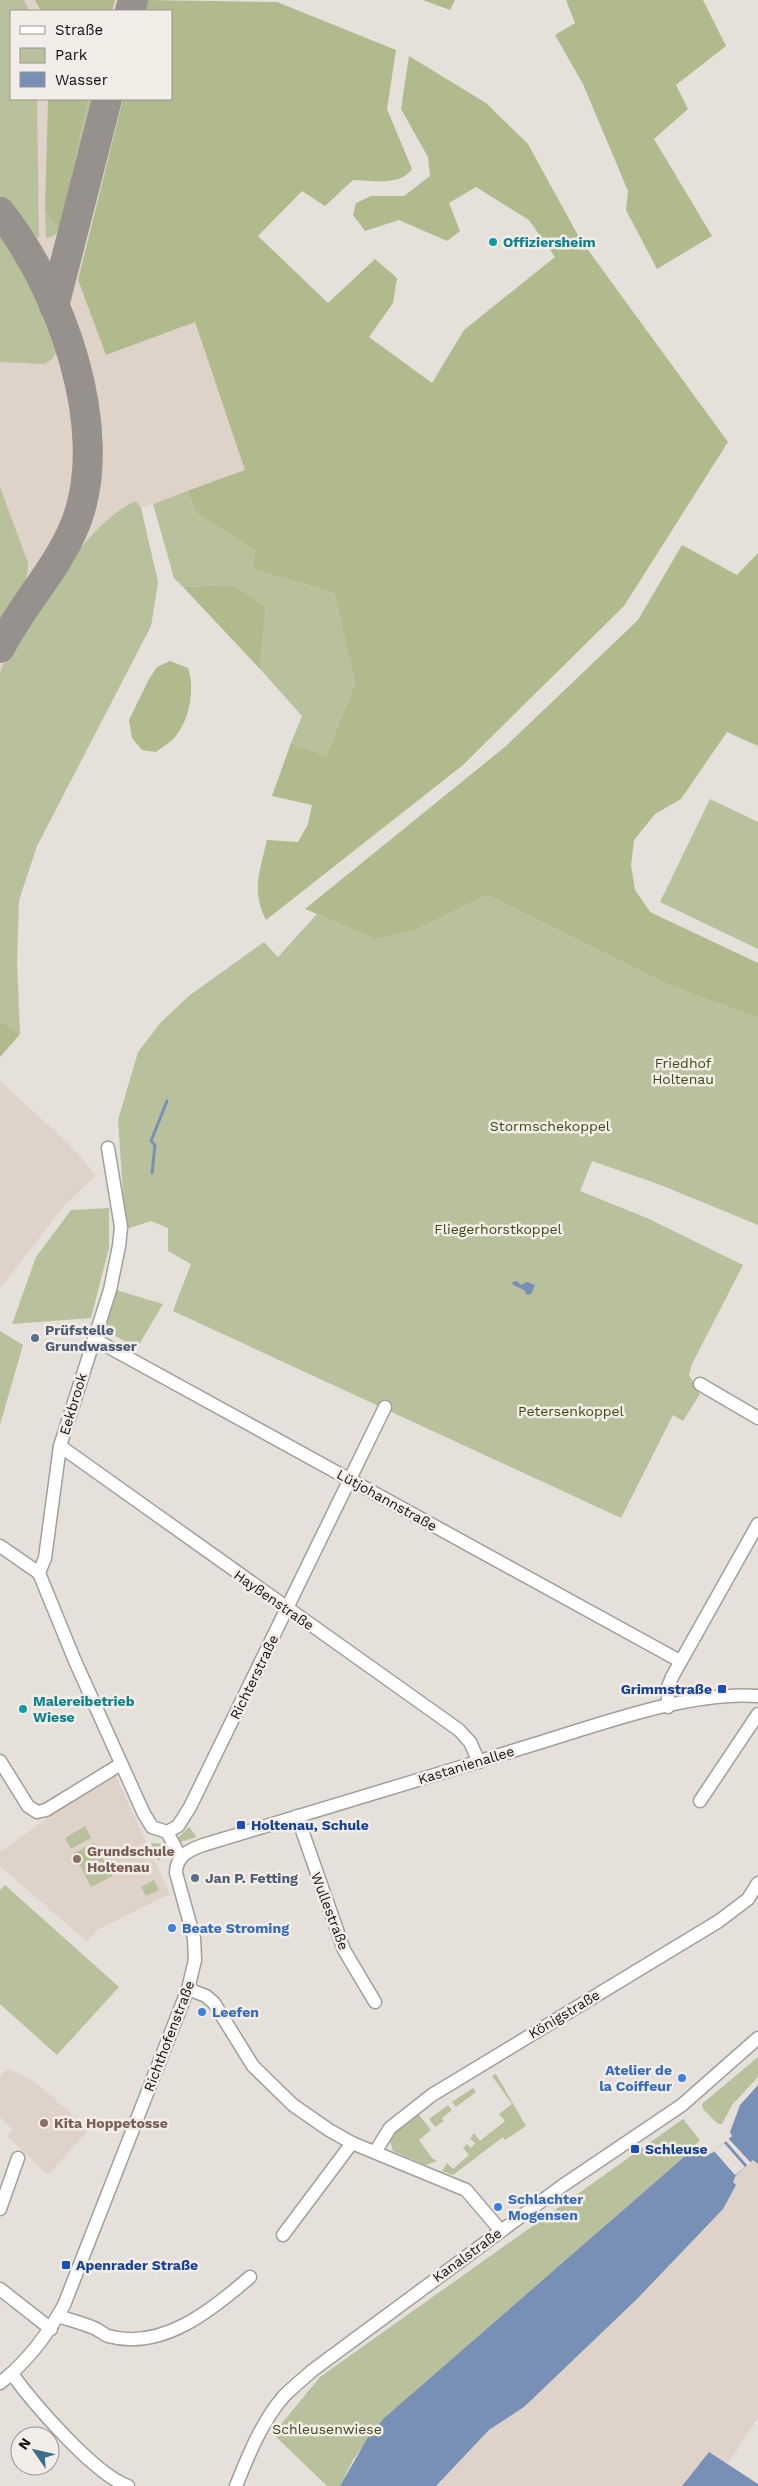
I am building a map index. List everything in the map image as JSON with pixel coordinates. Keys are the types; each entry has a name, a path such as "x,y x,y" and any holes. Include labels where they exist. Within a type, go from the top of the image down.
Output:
{"street":[{"name":"Eekbrook","path":"39,1573 45,1558 60,1446 112,1281 121,1227 108,1148"},
{"name":"Lütjohannstraße","path":"94,1338 680,1661"},
{"path":"700,1384 758,1418"},
{"name":"Richterstraße","path":"167,1832 178,1826 190,1807 385,1407"},
{"name":"Hayßenstraße","path":"60,1446 459,1730 470,1742 479,1762"},
{"path":"668,1707 669,1682 758,1524"},
{"path":"1,1547 39,1573 75,1661 149,1822 157,1829 167,1832 181,1858"},
{"name":"Kastanienallee","path":"181,1858 188,1852 203,1845 668,1707 734,1695 758,1696"},
{"path":"700,1801 758,1714"},
{"path":"0,1761 28,1806 37,1812 46,1810 121,1764"},
{"name":"Wullestraße","path":"297,1816 344,1950 375,2002"},
{"name":"Richthofenstraße","path":"0,2383 25,2362 51,2329 58,2316 78,2272 188,1989 195,1960 195,1948 189,1914 177,1878 177,1865 181,1858"},
{"name":"Königstraße","path":"375,2152 390,2128 432,2095 490,2058 719,1921 748,1899 758,1883"},
{"path":"188,1989 206,1996 214,2003 253,2066 280,2094 307,2116 352,2143 466,2190 501,2231"},
{"name":"Kanalstraße","path":"236,2486 247,2458 284,2397 344,2345 501,2231 682,2105 758,2038"},
{"path":"283,2235 352,2143"},
{"path":"0,2209 18,2158"},
{"path":"58,2316 94,2328 108,2336 152,2337 176,2330 189,2323 250,2277"},
{"path":"0,2289 51,2329"},
{"path":"12,2374 23,2390 96,2466 112,2479 128,2486"}],"shaded area":[{"path":"0,0 148,0 145,10 10,10 10,100 123,100 78,280 106,355 195,321 246,471 141,508 158,582 151,626 37,846 19,900 17,961 20,1034 0,1057"},
{"path":"0,1081 70,1145 96,1175 63,1207 0,1289"},
{"name":"Grundschule Holtenau","path":"115,1774 170,1894 97,1930 87,1942 0,1866 0,1852 60,1809"},
{"name":"Kita Hoppetosse","path":"7,2069 35,2082 89,2129 48,2175 7,2136 13,2130 0,2117 0,2077"},
{"path":"754,2159 758,2164 758,2417 728,2464 709,2452 682,2486 436,2486 489,2430 524,2407 733,2182 735,2175"}],"green space":[{"path":"0,0 24,0 29,10 10,10 10,100 37,100 39,238 27,232 0,197"},
{"path":"35,0 115,0 112,10 40,10"},
{"path":"148,0 277,2 396,50 387,109 412,169 407,175 393,180 353,180 325,206 302,191 258,236 328,303 375,259 397,278 393,303 369,337 432,383 464,330 555,257 529,220 476,187 449,203 460,231 447,241 399,220 365,231 353,215 356,203 371,196 404,196 430,176 428,157 401,109 409,56 486,103 528,144 580,239 728,442 624,606 463,765 266,920 259,899 258,880 267,840 298,842 308,824 312,805 272,796 291,743 326,756 355,683 334,593 252,569 255,550 197,514 187,491 245,470 195,322 106,355 78,280 123,100 172,100 172,10 145,10"},
{"path":"423,0 455,0 450,10"},
{"path":"566,0 703,0 726,46 676,85 688,109 654,139 712,236 657,269 626,210 628,191 583,84 555,35 575,23"},
{"path":"48,100 88,100 62,222 58,225 52,221 45,210"},
{"path":"88,100 95,100 64,222 57,233 46,238 45,210 49,217 62,222"},
{"path":"0,228 22,264 55,339 57,351 51,360 44,364 0,362"},
{"path":"0,487 28,563 28,572 14,604 0,626"},
{"path":"187,491 197,514 255,550 252,569 334,593 355,683 326,756 291,743 302,716 260,669 266,606 234,585 183,587 174,578 153,504"},
{"path":"136,501 141,508 158,582 151,626 37,846 19,900 17,961 20,1034 0,1021 0,673 23,629 58,576 98,529 118,512"},
{"path":"682,545 737,575 758,553 758,746 727,732 681,799 655,814 634,840 631,865 635,890 650,912 758,963 758,1018 671,986 487,895 413,931 375,939 305,909 506,746 638,620"},
{"path":"234,585 266,606 260,669 183,587"},
{"path":"170,661 188,668 191,695 188,713 180,730 171,741 156,752 142,750 132,738 129,720 157,667"},
{"path":"710,799 758,822 758,949 660,902"},
{"path":"487,895 671,986 758,1018 758,1225 658,1184 592,1161 580,1191 647,1218 743,1265 692,1364 689,1375 700,1394 683,1421 673,1415 621,1518 173,1311 191,1264 168,1251 168,1228 151,1221 127,1229 125,1223 118,1120 138,1052 161,1022 190,995 264,942 278,957 317,914 375,939 413,931"},
{"path":"0,1021 20,1034 0,1057"},
{"path":"109,1208 109,1248 91,1318 12,1324 36,1257 71,1210"},
{"path":"116,1290 163,1304 137,1348 103,1329"},
{"path":"0,1331 23,1345 0,1425"},
{"path":"85,1826 91,1838 71,1849 65,1838"},
{"path":"189,1827 197,1837 180,1842 178,1838"},
{"path":"94,1843 113,1876 91,1887 74,1853"},
{"path":"151,1843 165,1844 164,1856 158,1861"},
{"path":"154,1880 159,1890 146,1896 141,1887"},
{"path":"5,1885 119,1987 57,2055 0,2004 0,1890"},
{"path":"758,2057 758,2077 732,2105 722,2124 718,2124 703,2109 702,2104"},
{"path":"496,2074 526,2126 505,2140 503,2137 453,2175 442,2171 447,2163 453,2169 469,2155 463,2148 467,2144 471,2148 475,2143 470,2139 474,2133 480,2141 505,2121 499,2114 512,2104 492,2076"},
{"path":"473,2088 476,2092 456,2107 452,2102"},
{"path":"448,2105 452,2110 442,2118 444,2121 435,2127 429,2119"},
{"path":"416,2111 431,2130 419,2140 432,2158 437,2161 426,2165 393,2151 389,2138"},
{"name":"Schleusenwiese","path":"683,2119 700,2140 684,2157 384,2418 353,2460 340,2486 327,2486 273,2434 320,2377"}],"water":[{"path":"517,1281 521,1285 527,1282 535,1285 531,1294 527,1295 524,1290 513,1285 512,1282"},
{"path":"758,2085 758,2164 753,2160 736,2175 733,2182 736,2185 723,2209 637,2299 524,2407 489,2430 436,2486 340,2486 367,2439 384,2418 684,2157 704,2150 707,2154 712,2153 732,2136 730,2132 740,2105"},
{"path":"709,2452 758,2484 758,2486 682,2486"}],"pier":[{"path":"728,2138 751,2163 748,2166 725,2140"},
{"path":"724,2143 745,2167 735,2175 714,2151"}],"waterway":[{"path":"152,1173 155,1145 151,1141 167,1101"}],"taxiway":[{"path":"130,10 133,0"},
{"path":"54,306 107,100"},
{"path":"0,212 22,243 42,279 60,319 74,361 84,404 88,447 85,488 75,525 68,541 0,648"}],"place":[{"name":"Offiziersheim","path":"493,242"},
{"name":"Prüfstelle Grundwasser","path":"35,1338"},
{"name":"Grimmstraße","path":"722,1689"},
{"name":"Malereibetrieb Wiese","path":"23,1709"},
{"name":"Holtenau, Schule","path":"241,1825"},
{"name":"Grundschule Holtenau","path":"77,1859"},
{"name":"Jan P. Fetting","path":"195,1878"},
{"name":"Beate Stroming","path":"172,1928"},
{"name":"Leefen","path":"202,2012"},
{"name":"Atelier de la Coiffeur","path":"682,2078"},
{"name":"Kita Hoppetosse","path":"44,2123"},
{"name":"Schleuse","path":"635,2149"},
{"name":"Schlachter Mogensen","path":"498,2207"},
{"name":"Apenrader Straße","path":"66,2265"}],"park label":[{"name":"Friedhof Holtenau","path":"683,1072"},
{"name":"Stormschekoppel","path":"550,1126"},
{"name":"Fliegerhorstkoppel","path":"498,1229"},
{"name":"Petersenkoppel","path":"571,1411"}]}
